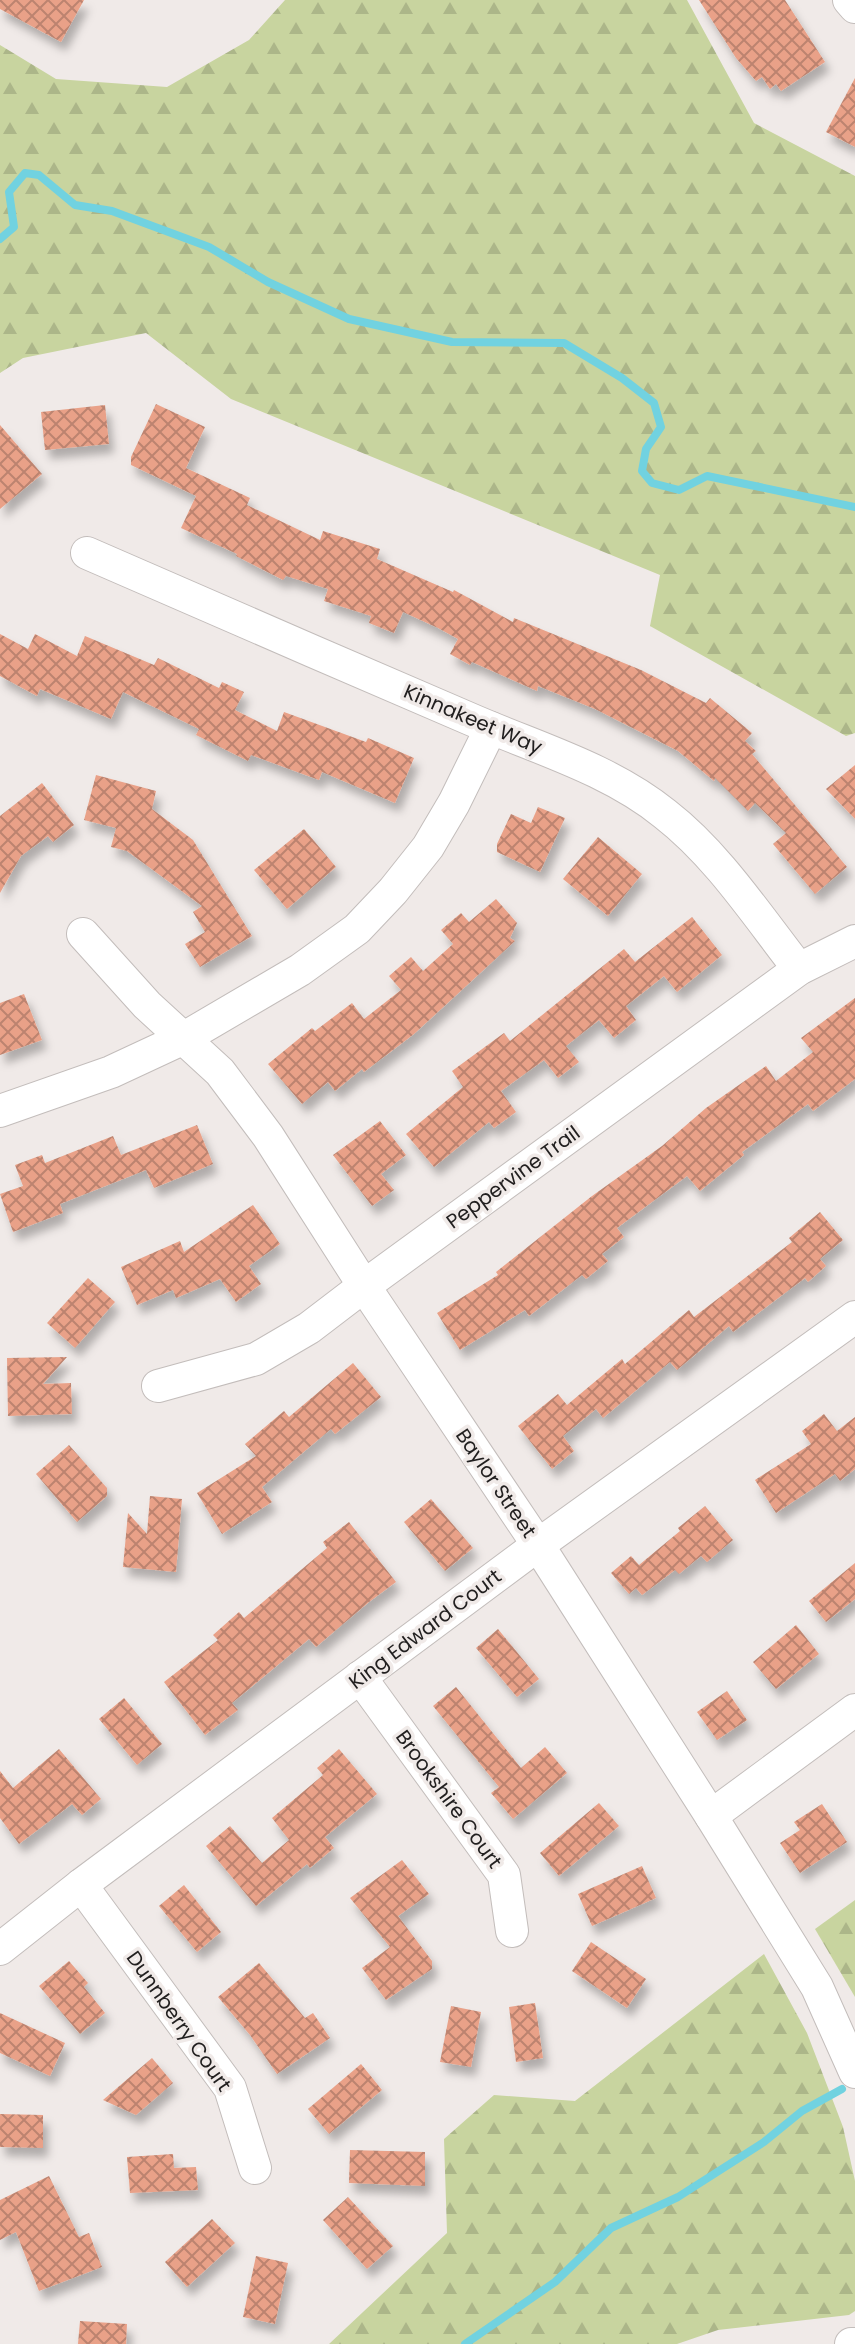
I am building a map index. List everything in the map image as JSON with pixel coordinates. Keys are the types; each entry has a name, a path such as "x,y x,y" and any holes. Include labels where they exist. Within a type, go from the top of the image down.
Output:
{"street":[{"path":"849,0 855,7"},
{"name":"Kinnakeet Way","path":"87,553 620,783 665,814 705,850 799,969"},
{"path":"0,1111 111,1072 184,1038 300,970 357,929 428,847 491,728"},
{"name":"Baylor Street","path":"83,934 147,1005 220,1072 268,1136 364,1286 538,1545 711,1816 817,1987 855,2072"},
{"name":"Peppervine Trail","path":"158,1386 256,1359 309,1328 799,969 855,941"},
{"name":"King Edward Court","path":"0,1949 81,1885 538,1545 855,1317"},
{"name":"Brookshire Court","path":"360,1677 504,1875 512,1931"},
{"path":"711,1816 855,1710"},
{"name":"Dunnberry Court","path":"81,1885 230,2088 255,2168"}],"green space":[{"path":"285,0 687,0 754,123 855,176 855,733 846,736 650,626 660,575 231,399 146,333 23,358 0,373 0,45 56,79 167,87 249,40"},
{"path":"855,1900 855,1997 815,1929"},
{"path":"764,1954 807,2033 843,2127 855,2181 855,2311 849,2315 718,2330 677,2344 329,2344 447,2233 444,2139 494,2095 575,2101"}],"building":[{"path":"0,0 84,0 61,42 0,9"},
{"path":"699,0 785,0 825,62 781,91 776,84 770,89 762,77 756,81 736,58"},
{"path":"855,78 855,147 826,132"},
{"path":"156,404 205,427 186,468 250,498 247,505 320,540 323,531 380,549 377,559 454,590 513,622 514,618 641,670 706,703 710,698 752,733 745,741 756,751 752,754 847,867 815,894 773,844 786,833 755,803 748,811 715,778 714,781 678,751 595,709 538,686 537,691 472,662 470,665 450,654 458,639 403,612 394,633 369,623 371,616 324,601 328,589 286,576 283,580 181,528 196,496 131,465 131,457"},
{"path":"105,405 109,444 45,450 41,412"},
{"path":"0,425 42,474 0,509"},
{"path":"0,634 28,649 35,634 77,656 85,636 154,665 158,658 219,688 222,682 244,692 235,710 277,731 284,712 366,742 368,738 414,758 395,803 322,772 319,780 251,755 248,761 196,735 199,729 123,692 111,719 40,689 37,696 0,676"},
{"path":"855,765 855,819 826,789"},
{"path":"96,775 156,791 152,809 193,840 252,936 200,967 185,944 205,932 193,912 202,906 127,851 111,847 116,828 84,820"},
{"path":"42,783 74,825 53,842 48,836 21,856 0,893 0,816"},
{"path":"538,807 565,818 540,872 497,852 497,844 511,814 531,823"},
{"path":"304,829 336,867 287,909 254,870"},
{"path":"598,837 642,874 608,916 563,879"},
{"path":"496,899 517,923 510,938 515,941 414,1034 335,1091 328,1082 302,1104 268,1064 312,1028 315,1031 352,1003 364,1019 401,990 389,976 411,957 423,971 453,944 441,930 461,913 469,922"},
{"path":"692,917 722,955 677,992 664,976 626,1006 636,1020 614,1038 599,1020 566,1046 579,1062 558,1078 544,1060 501,1091 516,1112 494,1128 489,1122 434,1167 406,1134 463,1087 452,1071 504,1033 510,1041 624,949 635,962"},
{"path":"24,994 42,1040 0,1055 0,1003"},
{"path":"855,998 855,1079 813,1111 808,1104 742,1152 744,1155 700,1191 687,1176 617,1228 624,1237 602,1254 608,1261 586,1279 582,1275 529,1316 525,1310 460,1350 437,1313 498,1275 496,1272 592,1196 766,1066 776,1081 813,1052 801,1038"},
{"path":"380,1121 406,1155 381,1174 394,1190 372,1206 333,1155"},
{"path":"197,1125 213,1164 154,1188 146,1170 60,1204 63,1213 13,1232 0,1194 23,1186 15,1165 42,1155 45,1163 113,1136 121,1155"},
{"path":"253,1205 280,1244 249,1266 261,1284 236,1302 220,1279 176,1298 173,1290 137,1305 121,1267 180,1241 184,1252"},
{"path":"820,1212 843,1240 820,1259 826,1266 808,1282 805,1278 733,1332 729,1326 677,1370 670,1362 603,1418 596,1409 563,1436 574,1451 552,1469 518,1426 558,1394 567,1405 622,1359 625,1364 689,1310 694,1317 792,1242 789,1238"},
{"path":"88,1278 115,1302 75,1348 47,1323"},
{"path":"67,1357 43,1384 71,1383 72,1414 8,1416 7,1358"},
{"path":"353,1363 381,1397 335,1434 331,1429 262,1487 272,1502 222,1534 197,1493 256,1456 245,1444 284,1411 289,1417"},
{"path":"824,1414 837,1431 855,1417 855,1469 840,1481 835,1474 776,1513 755,1480 811,1444 802,1431"},
{"path":"69,1445 107,1488 107,1496 77,1522 36,1474"},
{"path":"150,1496 182,1499 176,1572 123,1567 128,1513 147,1534"},
{"path":"431,1499 473,1548 445,1571 404,1522"},
{"path":"705,1506 733,1540 707,1562 701,1556 679,1574 675,1570 642,1595 636,1588 629,1594 611,1573 631,1556 639,1565"},
{"path":"349,1522 396,1582 316,1647 309,1639 232,1703 238,1710 205,1735 164,1682 218,1640 213,1635 239,1612 244,1618 327,1548 323,1542"},
{"path":"855,1563 855,1599 826,1622 809,1601"},
{"path":"796,1625 819,1654 776,1689 753,1662"},
{"path":"498,1629 539,1679 517,1697 476,1648"},
{"path":"456,1687 521,1768 545,1747 567,1773 513,1819 491,1793 499,1787 433,1706"},
{"path":"727,1691 747,1720 717,1740 697,1712"},
{"path":"124,1698 162,1744 137,1765 99,1719"},
{"path":"59,1749 101,1799 82,1815 72,1804 19,1844 0,1818 0,1771 13,1788"},
{"path":"339,1749 377,1794 325,1837 334,1848 310,1868 307,1864 256,1906 206,1846 230,1826 262,1863 289,1840 272,1818 323,1775 317,1768"},
{"path":"599,1803 619,1826 559,1876 540,1853"},
{"path":"822,1804 847,1842 800,1873 780,1843 800,1830 794,1822"},
{"path":"402,1860 429,1894 398,1916 432,1961 432,1969 386,2000 362,1968 390,1947 350,1898"},
{"path":"642,1866 656,1898 592,1926 578,1894"},
{"path":"184,1885 221,1932 197,1952 159,1906"},
{"path":"591,1942 646,1979 627,2008 572,1971"},
{"path":"69,1961 88,1983 84,1987 105,2013 80,2034 39,1986"},
{"path":"259,1963 305,2018 313,2013 330,2038 277,2074 218,1997"},
{"path":"535,2003 543,2058 516,2062 509,2007"},
{"path":"451,2006 481,2012 471,2067 440,2062"},
{"path":"0,2013 65,2043 50,2076 0,2053"},
{"path":"152,2058 173,2083 136,2115 103,2100"},
{"path":"361,2064 382,2090 329,2134 308,2109"},
{"path":"0,2114 43,2115 43,2148 0,2147"},
{"path":"350,2150 425,2152 425,2186 349,2183"},
{"path":"173,2154 174,2168 196,2167 198,2190 130,2193 127,2157"},
{"path":"49,2176 79,2237 89,2233 102,2267 39,2291 16,2232 0,2240 0,2200"},
{"path":"348,2197 393,2246 367,2269 323,2220"},
{"path":"212,2219 235,2243 187,2287 165,2262"},
{"path":"256,2256 288,2263 275,2324 243,2317"},
{"path":"80,2321 127,2324 126,2344 78,2344"}],"waterway":[{"path":"0,239 14,227 9,192 25,173 39,175 75,205 112,211 209,247 268,282 349,319 452,342 564,343 622,378 654,403 661,427 646,449 642,471 652,483 679,490 707,476 855,507"},
{"path":"465,2344 555,2282 611,2228 678,2197 764,2142 802,2111 842,2089"}]}
